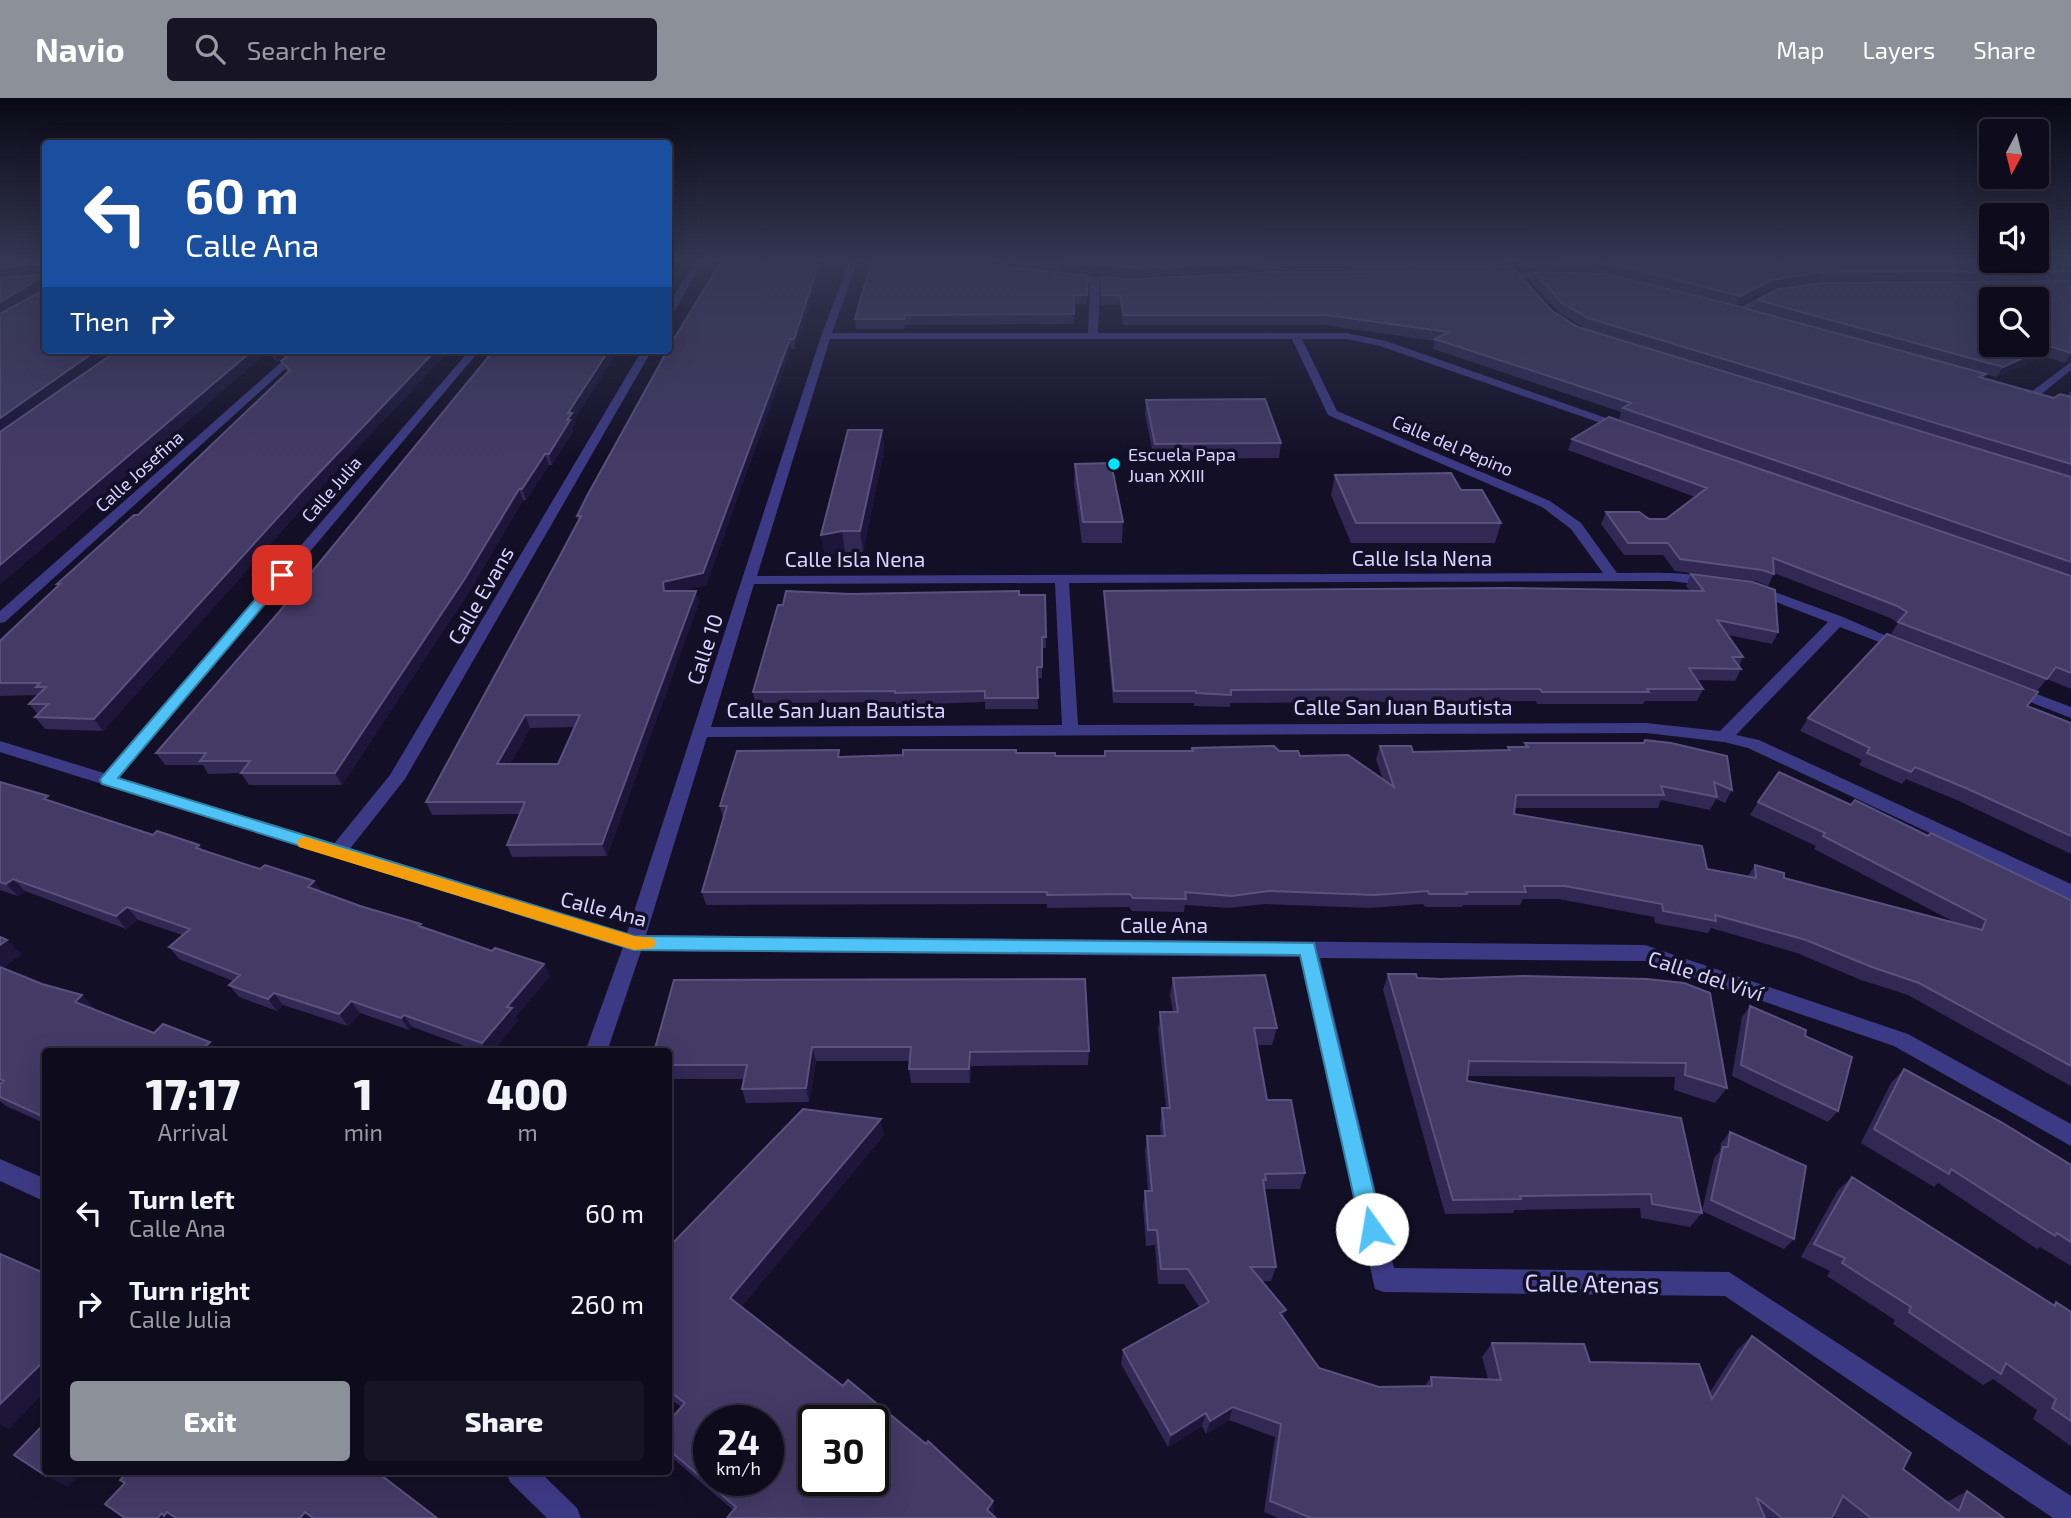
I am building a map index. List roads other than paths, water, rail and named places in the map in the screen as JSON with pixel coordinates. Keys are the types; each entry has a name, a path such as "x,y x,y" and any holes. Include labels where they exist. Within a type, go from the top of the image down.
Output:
{"street":[{"name":"Calle 10","path":"597,1048 634,943 829,326"},
{"path":"1093,326 1093,335"},
{"name":"Calle del Pepino","path":"1294,335 1332,413 1546,503 1576,526 1613,578"},
{"path":"825,336 1346,336 1382,343 1640,433"},
{"name":"Calle Josefina","path":"0,619 297,354"},
{"name":"Calle Julia","path":"107,780 472,354"},
{"name":"Calle Evans","path":"337,853 397,779 646,354"},
{"path":"2035,394 2071,365"},
{"path":"2022,390 2047,397"},
{"name":"Calle Isla Nena","path":"748,580 1670,577 1751,587 1916,651"},
{"path":"1062,579 1070,730"},
{"path":"1724,737 1838,620"},
{"path":"1993,682 2071,713"},
{"name":"Calle San Juan Bautista","path":"700,732 1646,728 1724,737 1753,744 2071,892"},
{"name":"Calle Ana","path":"0,746 337,853 634,943 1308,948"},
{"name":"Calle del Viví","path":"1308,948 1645,953 1901,1040 2071,1136"},
{"name":"Calle Atenas","path":"1308,948 1384,1280 1729,1284 2071,1513"},
{"path":"0,1170 42,1189"},
{"path":"523,1475 567,1518"}],"place":[{"name":"Escuela Papa Juan XXIII","path":"1114,464"}]}
